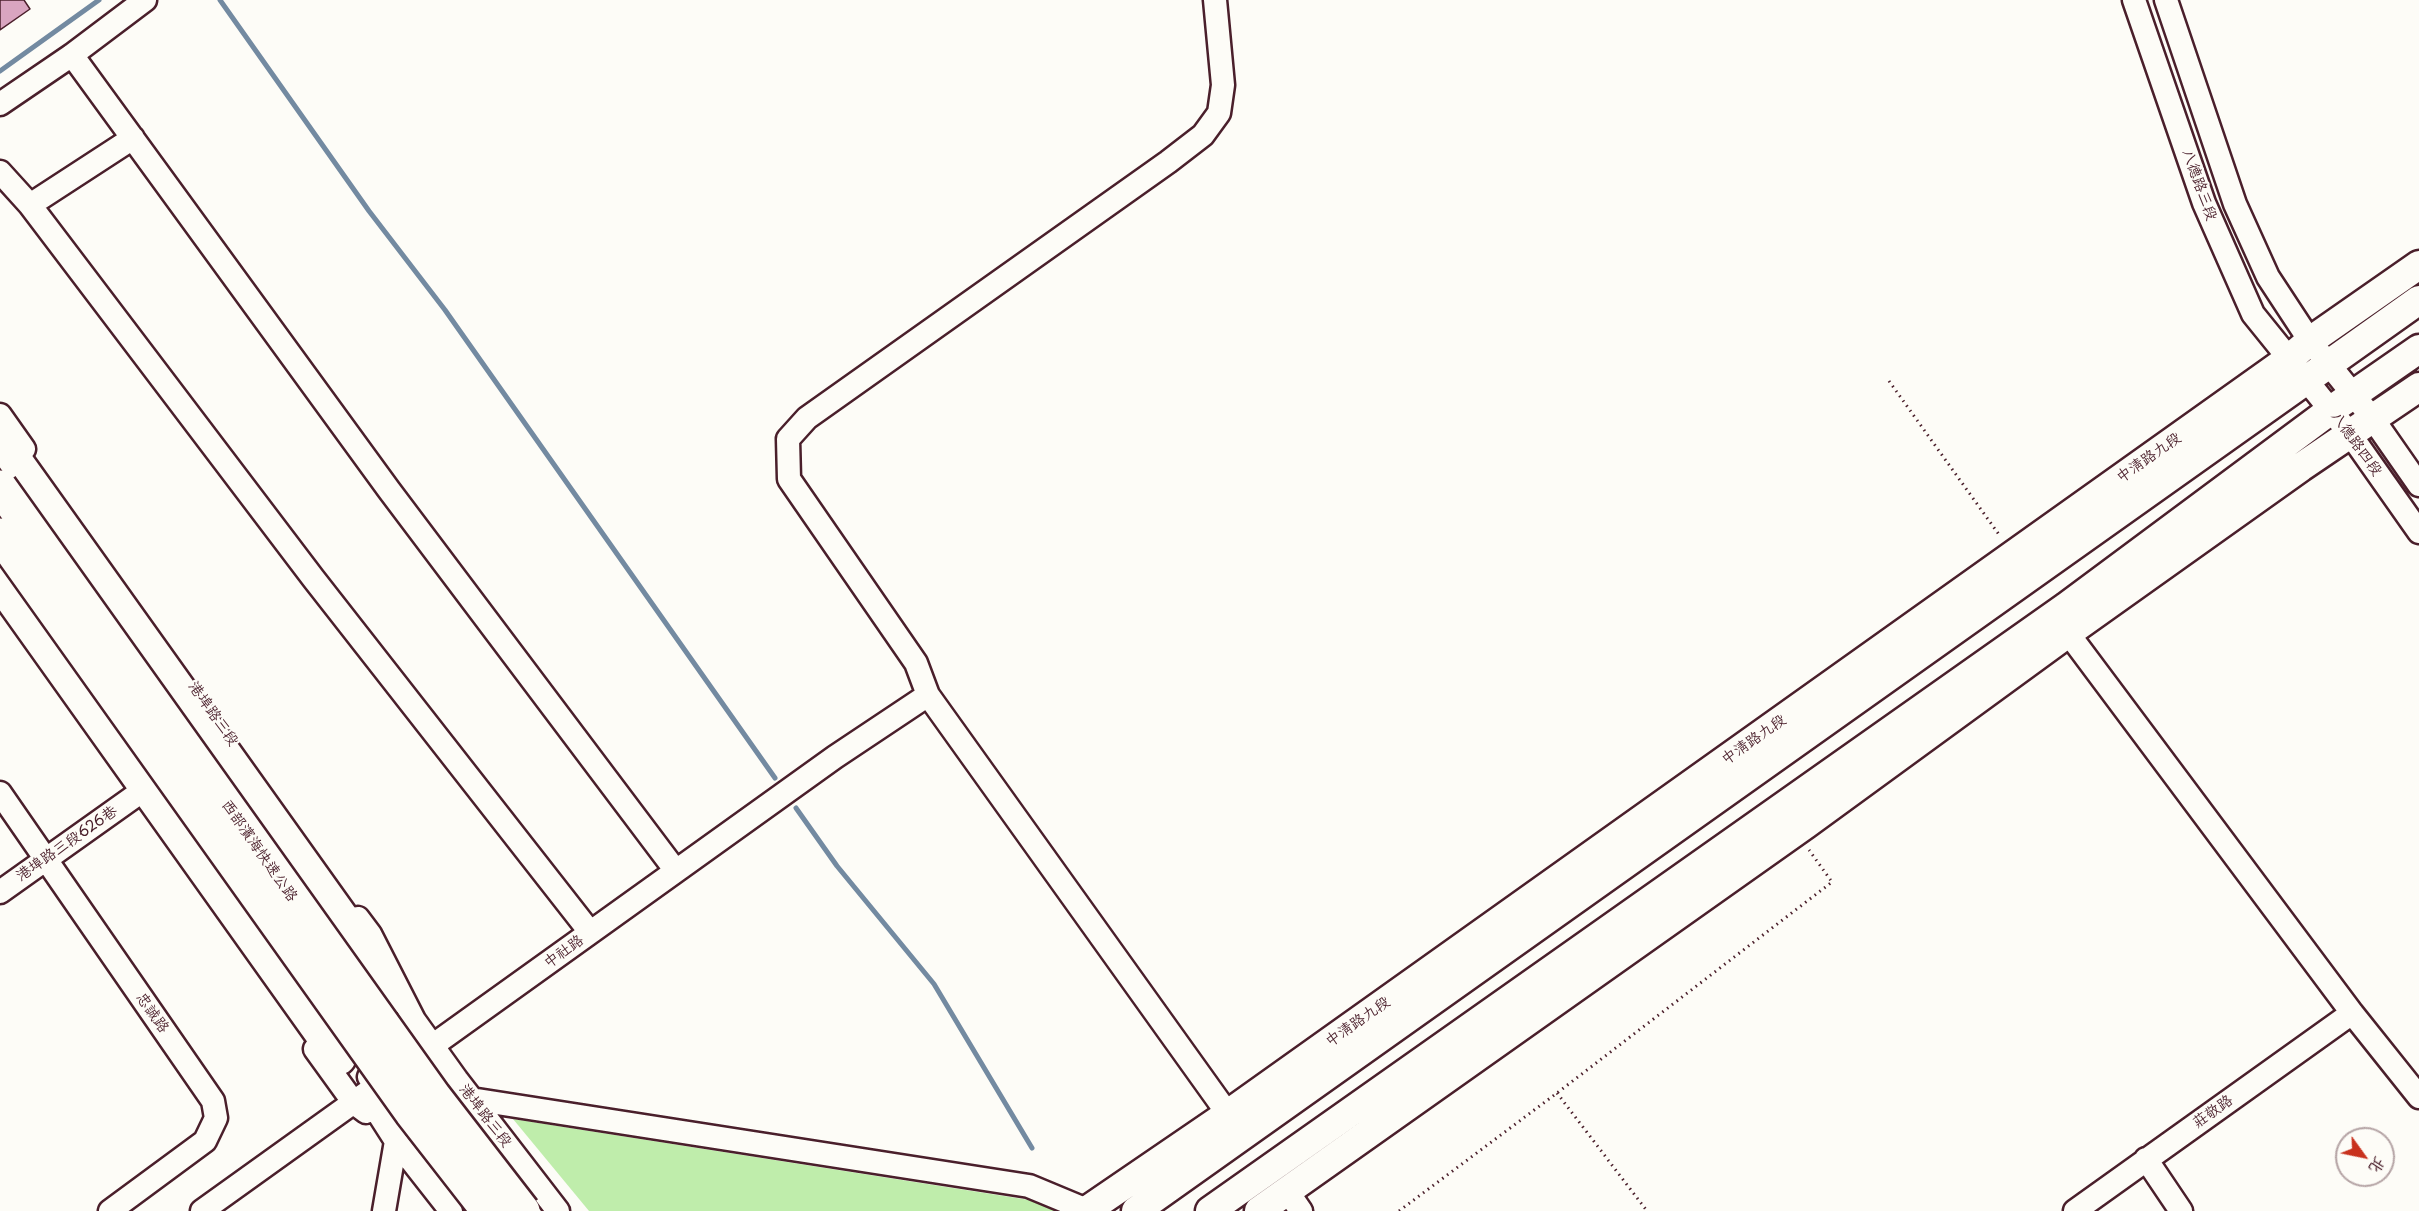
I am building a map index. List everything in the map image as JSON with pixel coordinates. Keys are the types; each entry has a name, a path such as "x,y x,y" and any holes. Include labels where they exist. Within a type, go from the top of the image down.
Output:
{"highway":[{"path":"0,439 359,942"},
{"name":"西部濱海快速公路","path":"0,487 434,1096 523,1211"},
{"name":"西部濱海快速公路","path":"0,535 411,1112 488,1211"},
{"path":"0,582 339,1058"}],"main road":[{"name":"中清路九段","path":"1087,1211 1228,1114 2419,265"},
{"name":"中清路九段","path":"1136,1211 2419,300"},
{"path":"1210,1211 2066,607 2342,403 2419,350"},
{"path":"1260,1211 1294,1201 2068,633 2301,467 2419,387"}],"street":[{"path":"0,104 72,55 145,0"},
{"path":"1215,0 1223,85 1219,113 1203,135 807,418 788,439 789,479 916,663 928,695 1228,1114"},
{"name":"八德路三段","path":"2134,0 2204,203 2253,314 2300,349"},
{"name":"八德路三段","path":"2166,0 2235,204 2300,349"},
{"path":"72,55 389,490 676,871"},
{"path":"30,205 134,138"},
{"path":"0,172 30,205 313,578 590,932"},
{"name":"八德路四段","path":"2300,349 2362,427 2419,485"},
{"name":"港埠路三段","path":"0,415 370,934 414,1020"},
{"name":"八德路四段","path":"2362,427 2419,532"},
{"name":"港埠路三段","path":"0,463 348,951 414,1020"},
{"path":"0,559 392,1135 451,1211"},
{"path":"0,607 135,796 365,1095"},
{"path":"2068,633 2352,1013 2412,1074 2419,1097"},
{"name":"中社路","path":"201,1211 835,757 928,695"},
{"name":"忠誠路","path":"0,794 213,1101 216,1118 205,1141 110,1211"},
{"name":"港埠路三段626巷","path":"0,892 135,796"},
{"name":"港埠路三段","path":"359,942 471,1099 558,1211"},
{"name":"莊敬路","path":"2075,1211 2352,1013"},
{"path":"339,1058 365,1095"},
{"path":"471,1099 1029,1186 1087,1211"},
{"path":"384,1211 392,1135"},
{"path":"2146,1159 2181,1211"},
{"path":"428,1211 432,1187"}],"path":[{"path":"1889,381 2013,555"},
{"path":"1399,1211 1557,1094 1832,882 1795,832"},
{"path":"1557,1094 1647,1211"}],"green space":[{"path":"513,1119 1074,1207 1067,1211 589,1211"}],"building":[{"path":"0,0 24,0 30,9 0,30"}],"waterway":[{"path":"0,71 99,0"},
{"path":"220,0 369,211 445,310 775,778"},
{"path":"796,808 837,866 934,984 1032,1148"}]}
